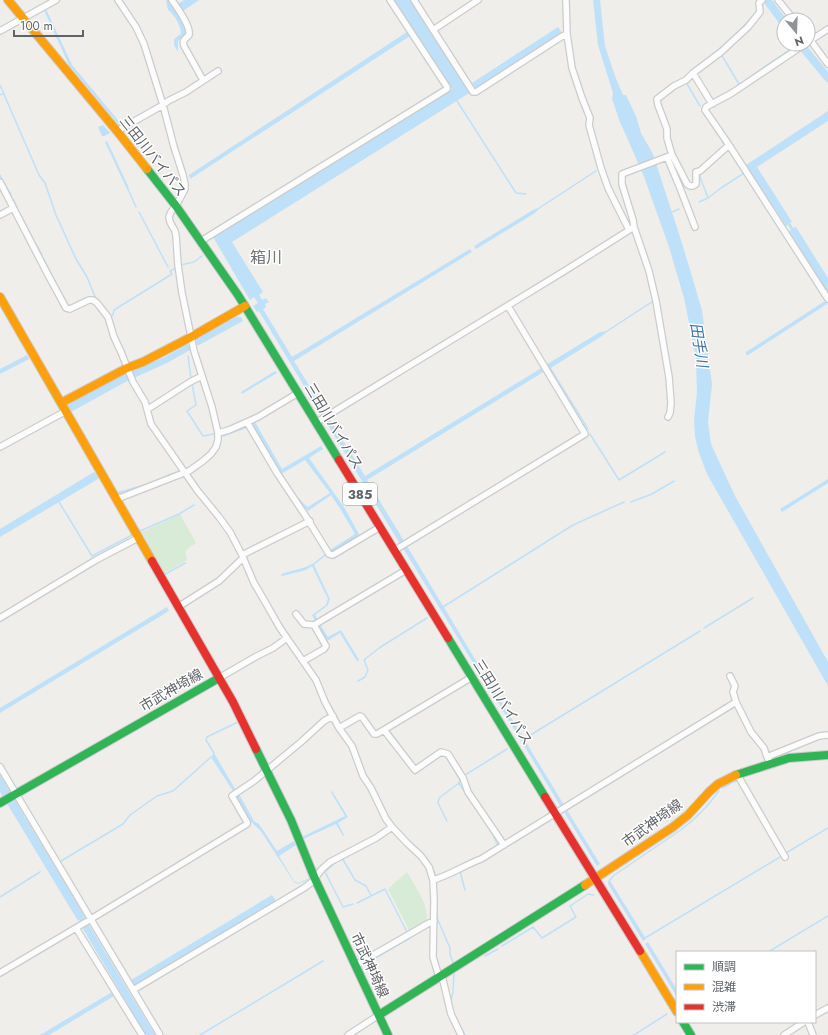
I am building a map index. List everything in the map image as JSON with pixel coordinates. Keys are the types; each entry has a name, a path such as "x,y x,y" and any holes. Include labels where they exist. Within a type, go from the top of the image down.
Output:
{"main road":[{"name":"三田川バイパス","path":"8,0 117,131 176,206 245,306 676,1010"},
{"path":"0,297 219,678"},
{"path":"61,403 191,337 245,306"},
{"name":"市武神埼線","path":"1,802 219,678 244,724 291,820 315,878 379,1015 595,879 673,827 688,815 718,784 769,760 828,755"},
{"path":"379,1015 388,1035"},
{"path":"684,1023 691,1035"}],"street":[{"path":"0,31 56,0"},
{"path":"117,499 185,473 211,454 216,447 218,440 218,433 212,407 197,363 191,337 178,265 176,236 170,222 171,212 185,189 183,175 144,44 136,28 118,0"},
{"path":"172,0 182,15 190,32 184,40 184,46 203,80"},
{"path":"201,241 447,89 390,0"},
{"path":"414,0 474,92 567,34"},
{"path":"433,30 478,0"},
{"path":"566,0 567,34 572,68 590,118 589,125 601,168 608,188 631,228 649,271 656,301 669,377 671,403 670,413 668,416"},
{"path":"778,0 788,12"},
{"path":"695,227 668,157 667,129 657,99 674,86 686,80 721,52 748,27 760,12 761,2"},
{"path":"816,36 828,29"},
{"path":"816,50 828,64"},
{"path":"793,52 732,93 706,107 705,110 828,299"},
{"path":"117,131 186,92 218,70"},
{"path":"693,73 712,104"},
{"path":"668,157 680,170 687,184 693,186 696,184 696,172 700,171 729,145"},
{"path":"316,422 508,306 631,228 633,220 621,180 622,174 668,157"},
{"path":"0,182 66,308 70,309 89,300 93,300 108,317 114,337 134,386 148,409 151,424 196,490 230,532 243,556 254,583 287,638 305,660 316,680 324,702 352,746 363,776 371,788 386,819 421,856 429,867 435,879 433,957 439,977 443,980 451,1014 461,1035"},
{"path":"0,215 14,208"},
{"path":"395,550 585,434 508,306"},
{"path":"148,409 202,376"},
{"path":"218,433 229,430 258,417 298,393"},
{"path":"0,447 66,411"},
{"path":"247,422 277,473 310,521 328,553 333,555 380,527"},
{"path":"178,607 219,581 243,556 310,521"},
{"path":"0,618 96,560 138,538"},
{"path":"296,614 304,624 314,625 406,570"},
{"path":"305,660 324,649 326,646 314,625"},
{"path":"219,678 274,648 287,638"},
{"path":"730,676 735,686 733,692 736,702 751,732 764,748 769,760 819,736 828,735"},
{"path":"341,727 360,716 374,734 377,734 472,677"},
{"path":"435,879 481,859 736,702"},
{"path":"0,973 247,824 232,796 233,794 254,781 324,721 333,716"},
{"path":"384,730 415,770 441,752 448,754 463,778 468,792 504,845"},
{"path":"0,767 142,1035"},
{"path":"737,774 784,857"},
{"path":"134,990 304,888 312,882 322,869 330,862 376,838 392,827"},
{"path":"356,965 434,921"},
{"path":"84,923 134,990 160,1035"},
{"path":"816,1015 828,1008"},
{"path":"348,1035 379,1015"},
{"path":"784,1035 802,1023"},
{"path":"808,1023 813,1035"}],"green space":[{"path":"180,514 196,543 186,551 187,560 163,574 142,532"},
{"path":"407,872 421,896 426,909 427,918 427,922 410,932 388,889"}],"water":[{"path":"166,0 169,0 177,12 185,30 185,34 178,41 178,52 174,45 174,39 181,34 181,31 177,20 168,10"},
{"path":"184,0 199,0 183,11 178,4"},
{"path":"393,0 411,0 471,92 232,242 263,292 259,295 262,300 266,298 269,302 265,304 266,307 263,309 292,357 470,249 472,252 294,361 326,413 322,416 259,311 257,312 253,306 258,303 254,297 250,300 213,237 452,89"},
{"name":"田手川","path":"593,0 600,0 605,46 623,95 626,95 636,116 641,133 653,154 702,310 712,384 708,422 711,444 735,496 828,662 828,686 707,474 699,453 695,436 694,420 697,393 696,357 684,298 669,247 643,174 620,122 612,99 613,93 598,45"},
{"path":"46,9 72,65 122,125 120,126 69,65 44,10"},
{"path":"558,27 562,33 476,89 472,83"},
{"path":"407,32 410,36 190,179 189,175"},
{"path":"828,111 828,121 757,167 792,222 790,223 793,228 796,227 828,278 828,293 789,231 791,230 788,225 786,226 746,165"},
{"path":"103,125 110,133 102,136 98,127"},
{"path":"107,141 129,188 127,189 105,142"},
{"path":"596,170 597,171 535,213 476,249 474,246 538,208"},
{"path":"652,301 653,302 602,336 549,369 546,365 600,332 606,331"},
{"path":"825,301 827,304 746,355 746,352"},
{"path":"236,317 241,317 243,321 199,345 196,345 196,339"},
{"path":"187,345 190,345 190,350 167,363 127,381 71,412 67,406 124,375 165,357"},
{"path":"27,355 29,359 0,374 0,369"},
{"path":"543,367 545,371 367,480 404,541 400,544 325,420 329,418 365,476"},
{"path":"275,371 277,373 242,394 241,392"},
{"path":"255,422 282,469 321,446 323,449 309,458 344,507 360,536 332,553 330,552 314,565 330,599 328,605 315,615 318,620 315,621 312,615 326,605 328,599 312,566 306,570 282,576 281,574 306,567 314,563 330,550 355,534 331,495 308,511 298,499 299,498 308,507 330,493 305,460 281,474 252,423"},
{"path":"94,472 98,476 98,479 0,537 0,529"},
{"path":"828,479 828,483 782,512 780,509"},
{"path":"407,546 481,669 478,671 403,548"},
{"path":"167,607 169,611 0,713 0,708"},
{"path":"320,624 328,637 341,630 359,660 357,661 340,633 327,641 318,626"},
{"path":"484,673 564,805 561,807 481,674"},
{"path":"214,753 235,789 233,791 211,757"},
{"path":"0,775 85,917 83,919 87,926 89,925 155,1035 146,1035 83,929 84,927 80,920 78,921 0,792"},
{"path":"332,791 348,817 338,823 344,835 343,836 336,824 303,839 302,837 345,816 331,792"},
{"path":"239,794 254,821 259,824 277,851 294,841 296,845 279,856 294,881 298,883 310,879 298,884 294,882 260,830 252,823 236,796"},
{"path":"567,810 600,864 597,866 564,812"},
{"path":"609,879 646,939 643,941 608,884"},
{"path":"272,895 276,901 134,986 131,980"},
{"path":"648,942 676,988 676,995 645,944"},
{"path":"112,992 114,996 49,1035 40,1035"}],"waterway":[{"path":"767,0 776,12"},
{"path":"692,70 718,50 750,20 757,11"},
{"path":"747,79 787,52"},
{"path":"807,52 828,78"},
{"path":"721,54 739,84"},
{"path":"693,77 687,84 700,106"},
{"path":"730,91 741,83"},
{"path":"0,85 39,175 45,183 56,215 76,259 87,277 96,299"},
{"path":"0,95 4,93"},
{"path":"457,101 516,193 526,194"},
{"path":"707,117 712,126"},
{"path":"715,129 725,146"},
{"path":"699,168 704,164"},
{"path":"699,202 708,198 744,173"},
{"path":"699,174 708,198"},
{"path":"0,175 2,180"},
{"path":"4,183 11,195"},
{"path":"127,187 136,207"},
{"path":"13,199 17,207"},
{"path":"670,213 679,209"},
{"path":"19,212 27,227"},
{"path":"139,212 168,267"},
{"path":"29,231 33,239"},
{"path":"36,244 42,255"},
{"path":"180,265 194,262 202,256"},
{"path":"44,259 49,270"},
{"path":"110,317 113,315 114,310 172,274 170,271 176,268"},
{"path":"51,273 56,283"},
{"path":"57,286 60,290"},
{"path":"67,305 70,306 85,298"},
{"path":"188,356 191,379"},
{"path":"550,368 588,429"},
{"path":"192,384 196,405 187,411 203,436 214,434"},
{"path":"223,436 247,427"},
{"path":"590,434 619,480 665,452"},
{"path":"153,482 179,471"},
{"path":"189,473 193,480"},
{"path":"631,502 652,494 674,481"},
{"path":"116,493 148,484"},
{"path":"59,502 92,556 132,535"},
{"path":"443,607 573,525 624,502"},
{"path":"142,535 140,531 179,514 194,505"},
{"path":"145,541 149,548"},
{"path":"164,575 185,563"},
{"path":"704,628 753,598"},
{"path":"358,681 365,677 368,670 364,660 379,648 427,618"},
{"path":"281,624 289,636"},
{"path":"524,739 700,631"},
{"path":"567,810 734,707"},
{"path":"214,753 206,740 207,737 238,722"},
{"path":"390,732 412,761"},
{"path":"465,775 507,749"},
{"path":"61,861 123,824 130,815 157,796 173,791 211,757"},
{"path":"415,774 439,757 446,757 459,778 459,783 466,794"},
{"path":"734,782 738,780"},
{"path":"447,821 438,803 439,798 459,783"},
{"path":"723,788 731,783"},
{"path":"610,880 613,876 682,829 707,806 719,791"},
{"path":"471,801 491,831 497,844"},
{"path":"384,808 387,815 398,830"},
{"path":"508,846 549,821"},
{"path":"786,853 828,828"},
{"path":"408,840 422,854"},
{"path":"467,868 486,860 504,848"},
{"path":"425,857 434,871 436,878"},
{"path":"645,938 780,857"},
{"path":"342,858 355,880 366,886 371,895"},
{"path":"326,871 336,862"},
{"path":"460,871 465,890"},
{"path":"0,897 40,872"},
{"path":"323,872 325,872 343,907 353,904"},
{"path":"357,903 385,889 407,932"},
{"path":"436,890 437,918 450,948 450,954 454,965"},
{"path":"502,946 533,927 542,938 576,917 570,906 588,894 594,895"},
{"path":"770,951 828,916"},
{"path":"375,958 410,938"},
{"path":"485,956 498,949"},
{"path":"200,1035 323,961"},
{"path":"451,1000 454,974"},
{"path":"634,1035 667,1014"},
{"path":"459,1025 465,1035"}],"traffic: fast":[{"path":"147,169 176,206 238,295 339,460"},
{"path":"448,638 545,797"},
{"path":"0,803 219,678"},
{"path":"256,749 291,820 315,879 388,1035"},
{"path":"736,775 789,758 828,755"},
{"path":"379,1015 585,885"},
{"path":"684,1023 691,1035"}],"traffic: slow":[{"path":"8,0 147,169"},
{"path":"0,297 152,561"},
{"path":"61,403 127,368 143,362 191,337 245,306"},
{"path":"585,885 673,827 688,815 718,784 736,775"},
{"path":"640,951 676,1010"}],"traffic: jam":[{"path":"339,460 448,638"},
{"path":"152,561 233,702 256,749"},
{"path":"545,797 640,951"}],"district":[{"name":"箱川","path":"266,257"}]}
